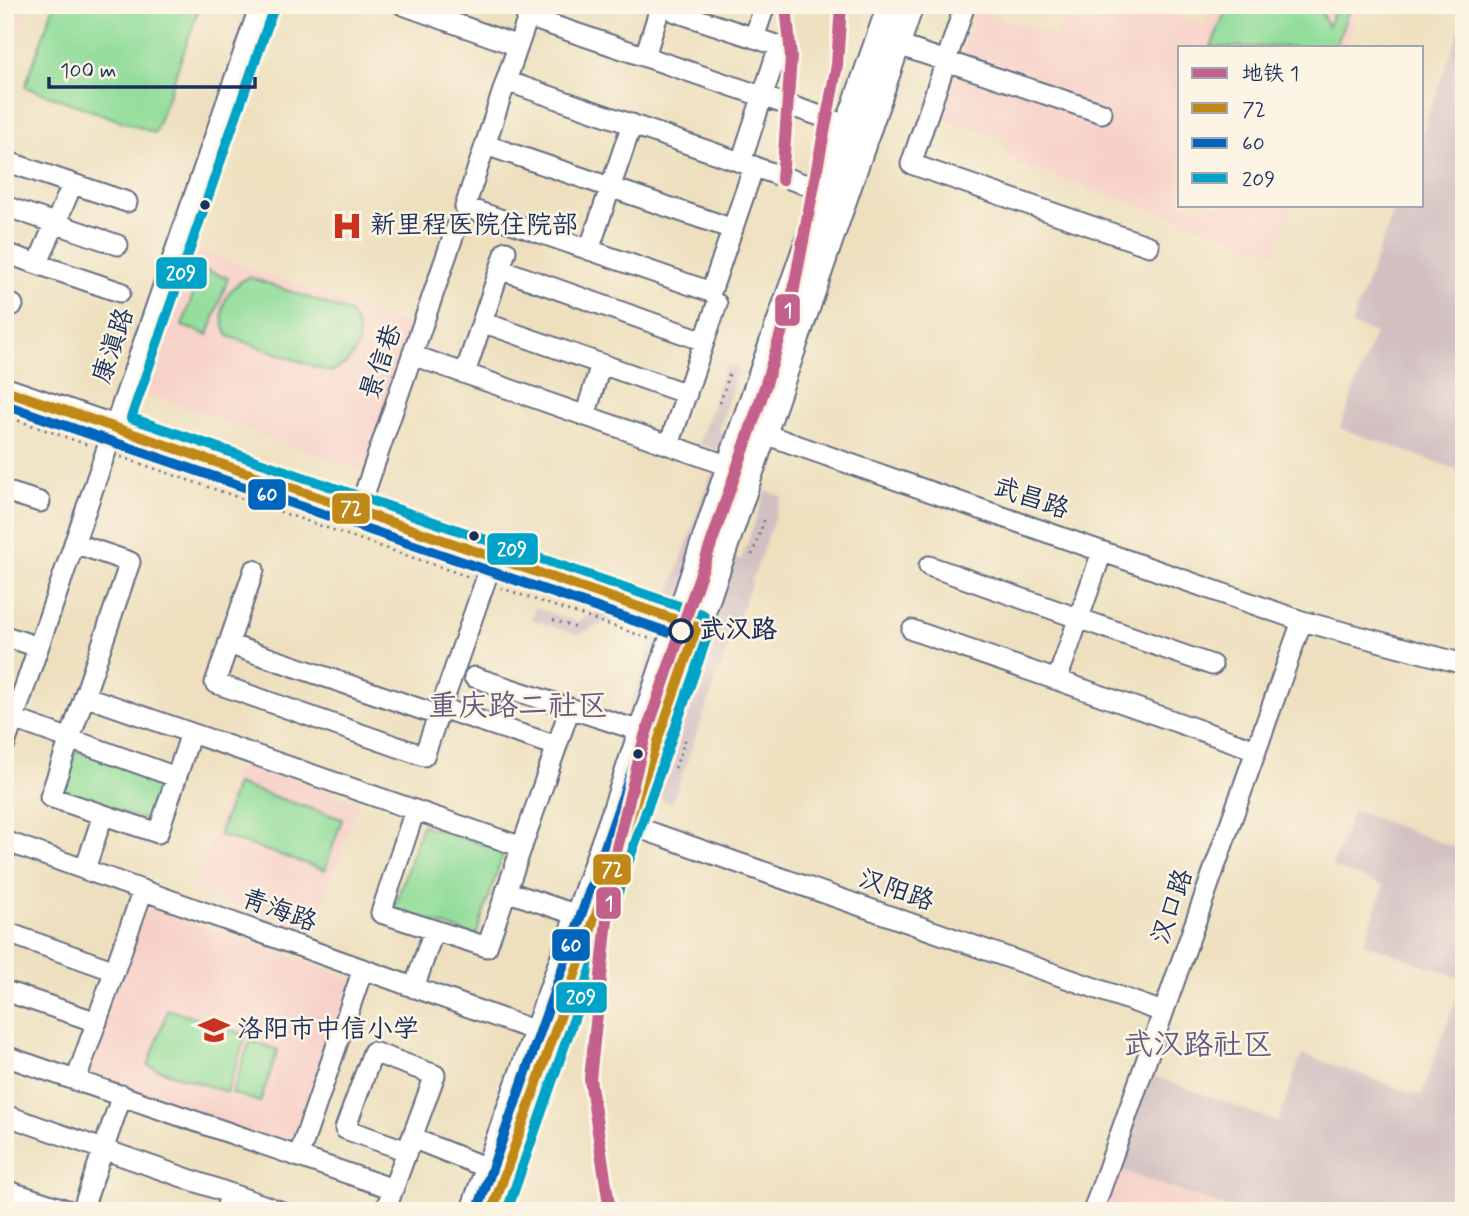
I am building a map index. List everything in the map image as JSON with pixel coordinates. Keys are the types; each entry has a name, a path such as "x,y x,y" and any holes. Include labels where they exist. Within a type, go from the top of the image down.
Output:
{"main road":[{"path":"492,1211 681,633 888,42 890,5"},
{"path":"473,1211 577,915 620,822 640,731 681,633 729,466 753,430 824,191 847,125 888,42 911,5"},
{"path":"5,390 105,438 358,512 489,571"},
{"path":"5,403 489,571 681,633"}],"street":[{"name":"康滇路","path":"34,646 248,5"},
{"name":"康滇路","path":"5,744 11,708 74,543 105,438 260,5"},
{"path":"645,56 663,5 676,12 779,46 762,96 733,229 711,292 465,207 518,46 525,9 645,56 762,96 847,125"},
{"path":"754,38 765,5"},
{"path":"965,5 911,164 1149,246"},
{"path":"410,6 518,46"},
{"path":"888,42 1102,113"},
{"path":"506,80 824,191"},
{"path":"589,250 632,124"},
{"path":"486,145 733,229"},
{"path":"5,161 127,202"},
{"path":"38,264 72,184"},
{"path":"5,206 118,245"},
{"name":"景信巷","path":"358,512 456,229"},
{"path":"5,253 120,292"},
{"path":"465,373 503,260 705,341"},
{"path":"669,445 717,303"},
{"path":"482,323 687,394"},
{"path":"412,355 729,466"},
{"path":"585,416 601,364"},
{"name":"武昌路","path":"753,430 1302,621 1464,664"},
{"path":"5,491 40,502"},
{"path":"74,543 130,562 50,797 158,833 191,733"},
{"path":"1057,680 1102,552"},
{"path":"929,566 1212,665"},
{"path":"254,570 215,683 424,756 489,571"},
{"name":"汉口路","path":"1093,1211 1302,621"},
{"path":"912,630 1256,750"},
{"path":"5,636 34,646"},
{"path":"228,644 557,746"},
{"path":"474,677 640,731"},
{"path":"84,696 522,847"},
{"path":"11,708 70,739 176,777"},
{"path":"415,810 381,913 487,947 570,709"},
{"path":"85,869 103,815"},
{"name":"汉阳路","path":"620,822 1163,1012"},
{"name":"青海路","path":"5,841 536,1031"},
{"path":"76,1080 143,890"},
{"path":"506,891 577,915"},
{"path":"414,988 433,930"},
{"path":"5,941 8,933 115,971"},
{"path":"299,1155 363,970"},
{"path":"5,991 97,1022"},
{"path":"385,1211 410,1145 435,1075 373,1052 345,1129 410,1145 487,1168"},
{"path":"5,1056 393,1189"},
{"path":"82,1211 122,1095"},
{"path":"5,1115 103,1149 228,1202 280,1211"},
{"path":"5,1189 28,1204 70,1211"}],"path":[{"path":"720,403 730,372"},
{"path":"5,416 105,438 489,571 681,633"},
{"path":"752,555 765,518"},
{"path":"553,620 577,628"},
{"path":"675,768 687,735"}],"shaded area":[{"path":"5,5 28,5 5,72"},
{"path":"1066,5 1150,5 1206,25 1213,5 1361,5 1346,46 1178,46 1178,206 1292,206 1275,253 1010,161 1001,137 941,119 976,10 1055,36"},
{"path":"1464,17 1464,472 1340,428 1375,333 1351,325 1396,206 1424,206 1424,127"},
{"path":"191,247 414,327 362,471 139,391"},
{"path":"726,363 739,368 718,431 725,434 734,407 760,416 724,555 741,560 766,491 782,497 672,803 655,797 676,736 626,718 663,612 642,605 578,635 531,619 535,607 576,622 647,588 669,595 719,451 699,444"},
{"path":"239,761 359,803 312,932 193,890"},
{"path":"1353,810 1464,851 1464,1211 1237,1211 1116,1169 1148,1074 1278,1122 1302,1054 1421,1096 1463,979 1364,943 1384,886 1332,867"},
{"name":"洛阳市中信小学","path":"137,903 354,979 290,1157 73,1080"},
{"path":"1116,1169 1237,1211 1102,1211"}],"green space":[{"path":"54,5 200,5 155,133 25,87"},
{"path":"1228,5 1318,5 1328,27 1336,5 1350,5 1336,46 1211,46"},
{"path":"202,269 228,278 208,335 182,326"},
{"path":"249,277 349,312 358,330 357,347 353,355 339,368 330,372 228,336 223,318 225,302 233,288"},
{"path":"76,750 168,782 154,823 62,792"},
{"path":"236,784 342,819 325,870 219,835"},
{"path":"422,825 504,851 476,936 394,909"},
{"path":"168,1009 246,1035 227,1092 148,1066"},
{"path":"250,1041 278,1050 260,1102 232,1093"}],"metro line":[{"name":"1","path":"782,180 791,57 786,5"},
{"name":"1","path":"610,1211 590,1079 613,864 645,736 765,387 793,293 837,65 841,5"}],"transit line":[{"name":"209","path":"273,10 131,418 702,614 711,625 507,1211"},
{"name":"72","path":"5,390 697,627"},
{"name":"60","path":"5,405 679,636 479,1206"},
{"name":"72","path":"492,1211 697,627"}],"place":[{"name":"新里程医院住院部","path":"347,226"},
{"name":"武汉路","path":"681,631"},
{"name":"洛阳市中信小学","path":"214,1030"}],"district":[{"name":"重庆路二社区","path":"518,706"},
{"name":"武汉路社区","path":"1198,1045"}]}
